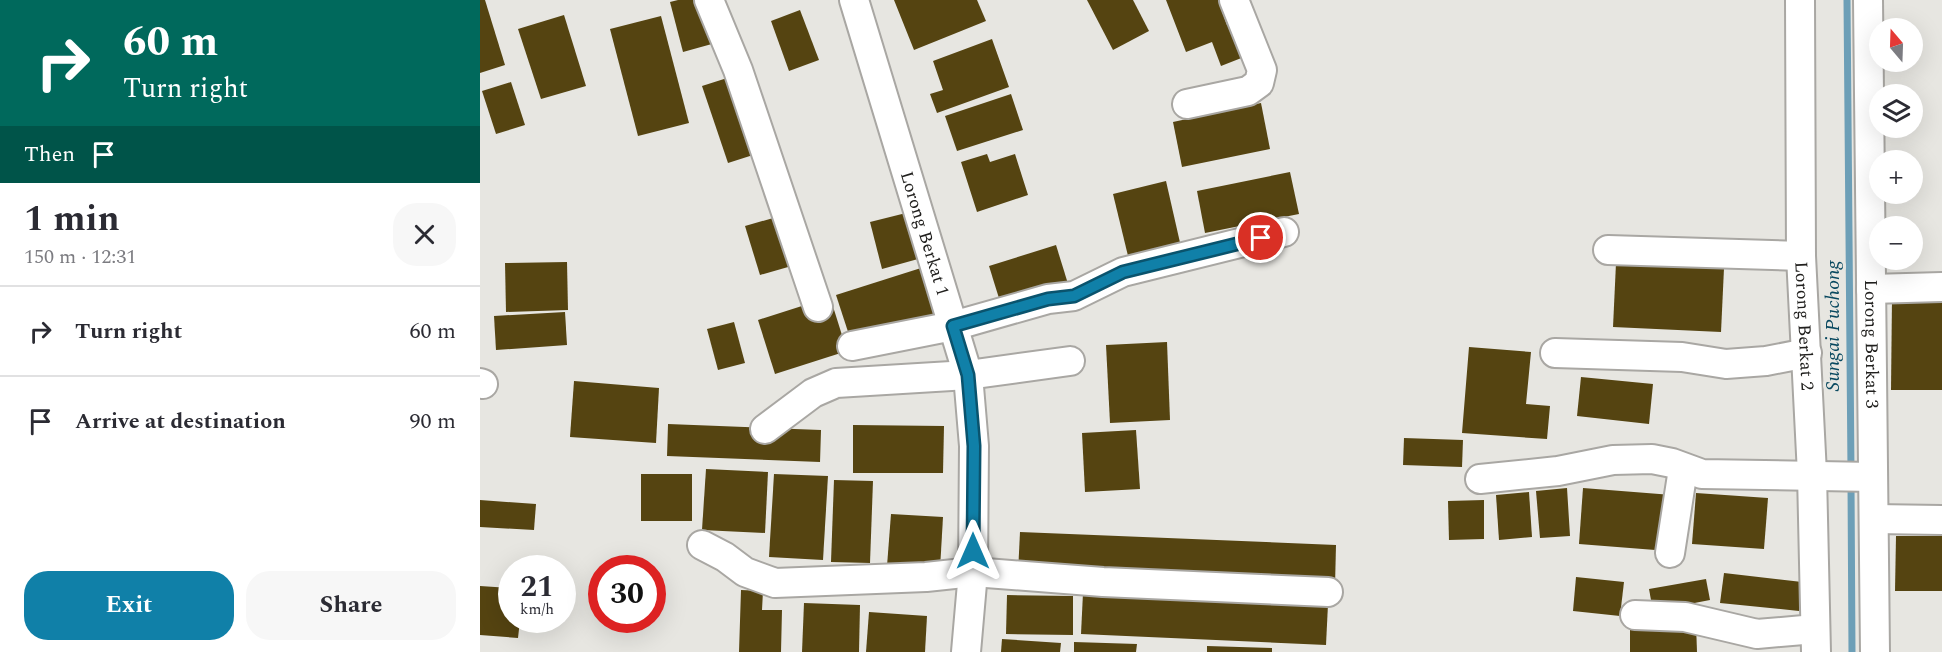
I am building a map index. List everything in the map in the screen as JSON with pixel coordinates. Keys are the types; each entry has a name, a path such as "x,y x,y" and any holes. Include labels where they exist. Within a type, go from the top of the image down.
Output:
{"street":[{"path":"708,0 738,70 818,307"},
{"name":"Lorong Berkat 1","path":"854,0 968,375 974,446 973,572 966,652"},
{"path":"1187,104 1248,91 1259,83 1262,70 1234,0"},
{"name":"Lorong Berkat 2","path":"1800,0 1801,256 1818,475 1815,641"},
{"name":"Lorong Berkat 3","path":"1868,0 1871,289 1869,477 1874,519 1875,652"},
{"path":"852,346 953,326 1048,299 1074,296 1123,272 1284,232"},
{"path":"1608,250 1801,256"},
{"path":"1871,289 1942,287"},
{"path":"1555,353 1682,357 1726,364 1766,361 1807,353"},
{"path":"765,429 813,393 836,383 968,375 1070,361"},
{"path":"1480,479 1558,471 1613,460 1652,459 1672,463 1701,474 1869,477"},
{"path":"1670,553 1683,469"},
{"path":"1874,519 1942,520"},
{"path":"702,545 725,557 745,572 775,583 926,577 973,572 1102,582 1328,592"},
{"path":"1635,615 1685,617 1757,634 1815,641"}],"building":[{"path":"480,0 485,0 505,65 480,73"},
{"path":"708,0 719,42 683,52 670,2"},
{"path":"894,0 977,0 986,21 914,50"},
{"path":"1087,0 1133,0 1149,31 1113,50"},
{"path":"1166,0 1218,0 1227,25 1236,21 1249,55 1221,66 1212,42 1186,52"},
{"path":"800,10 819,60 789,71 771,21"},
{"path":"564,15 586,86 541,99 518,29"},
{"path":"661,16 689,123 638,136 610,29"},
{"path":"992,39 1009,87 937,113 930,94 943,90 933,61"},
{"path":"746,72 772,149 728,163 702,86"},
{"path":"511,82 525,125 496,134 482,91"},
{"path":"1011,94 1023,130 957,151 945,116"},
{"path":"1261,103 1270,149 1182,167 1173,122"},
{"path":"987,154 990,162 1015,154 1028,195 977,212 961,162"},
{"path":"1290,172 1299,214 1205,233 1197,191"},
{"path":"1166,181 1181,247 1129,260 1113,194"},
{"path":"794,212 809,261 760,275 745,226"},
{"path":"906,213 918,259 882,269 870,222"},
{"path":"1056,245 1069,287 1002,308 989,266"},
{"path":"567,262 568,310 506,312 505,263"},
{"path":"1616,263 1724,268 1721,332 1613,327"},
{"path":"921,268 936,317 852,344 836,295"},
{"path":"830,297 847,351 775,374 758,320"},
{"path":"1892,298 1942,298 1942,390 1891,390"},
{"path":"565,312 567,345 496,350 494,316"},
{"path":"734,322 745,363 718,370 707,329"},
{"path":"1167,342 1170,420 1110,423 1106,345"},
{"path":"1469,347 1531,352 1526,404 1550,406 1547,439 1462,433"},
{"path":"1581,377 1653,384 1649,424 1577,416"},
{"path":"574,381 659,388 656,443 570,437"},
{"path":"668,424 821,430 820,462 667,456"},
{"path":"853,425 944,426 943,473 853,473"},
{"path":"1136,430 1140,489 1085,492 1082,433"},
{"path":"1404,438 1463,440 1462,467 1403,465"},
{"path":"706,469 768,472 765,533 702,530"},
{"path":"641,474 692,474 692,521 641,521"},
{"path":"774,474 828,476 823,560 769,557"},
{"path":"834,480 873,481 870,563 831,562"},
{"path":"1567,488 1570,536 1540,538 1536,491"},
{"path":"1583,488 1672,495 1668,551 1579,544"},
{"path":"1529,492 1532,537 1499,540 1496,495"},
{"path":"1696,493 1768,498 1764,549 1692,544"},
{"path":"480,500 536,504 534,530 480,527"},
{"path":"1484,500 1484,539 1449,540 1448,501"},
{"path":"891,514 943,517 940,569 887,566"},
{"path":"1020,532 1336,545 1335,586 1018,573"},
{"path":"1896,536 1942,536 1942,591 1895,591"},
{"path":"1724,573 1802,582 1799,611 1720,603"},
{"path":"1576,577 1624,582 1620,616 1573,611"},
{"path":"1706,579 1710,600 1653,611 1649,589"},
{"path":"480,586 498,587 498,633 519,633 518,638 480,635"},
{"path":"741,590 763,591 762,610 782,610 781,652 739,652"},
{"path":"1083,593 1328,604 1326,645 1081,634"},
{"path":"1007,595 1073,596 1073,635 1006,634"},
{"path":"804,603 860,605 859,652 802,652"},
{"path":"869,612 927,616 925,652 866,652"},
{"path":"1696,624 1697,652 1630,652 1630,625"},
{"path":"1002,639 1061,643 1060,652 1001,652"},
{"path":"1074,642 1137,644 1136,652 1074,652"},
{"path":"1207,646 1272,648 1272,652 1207,652"}],"waterway":[{"name":"Sungai Puchong","path":"1847,0 1851,471"},
{"name":"Sungai Puchong","path":"1851,483 1852,652"}],"route":[{"path":"973,551 974,446 968,375 953,326 1048,299 1074,296 1123,272 1261,238"}]}
